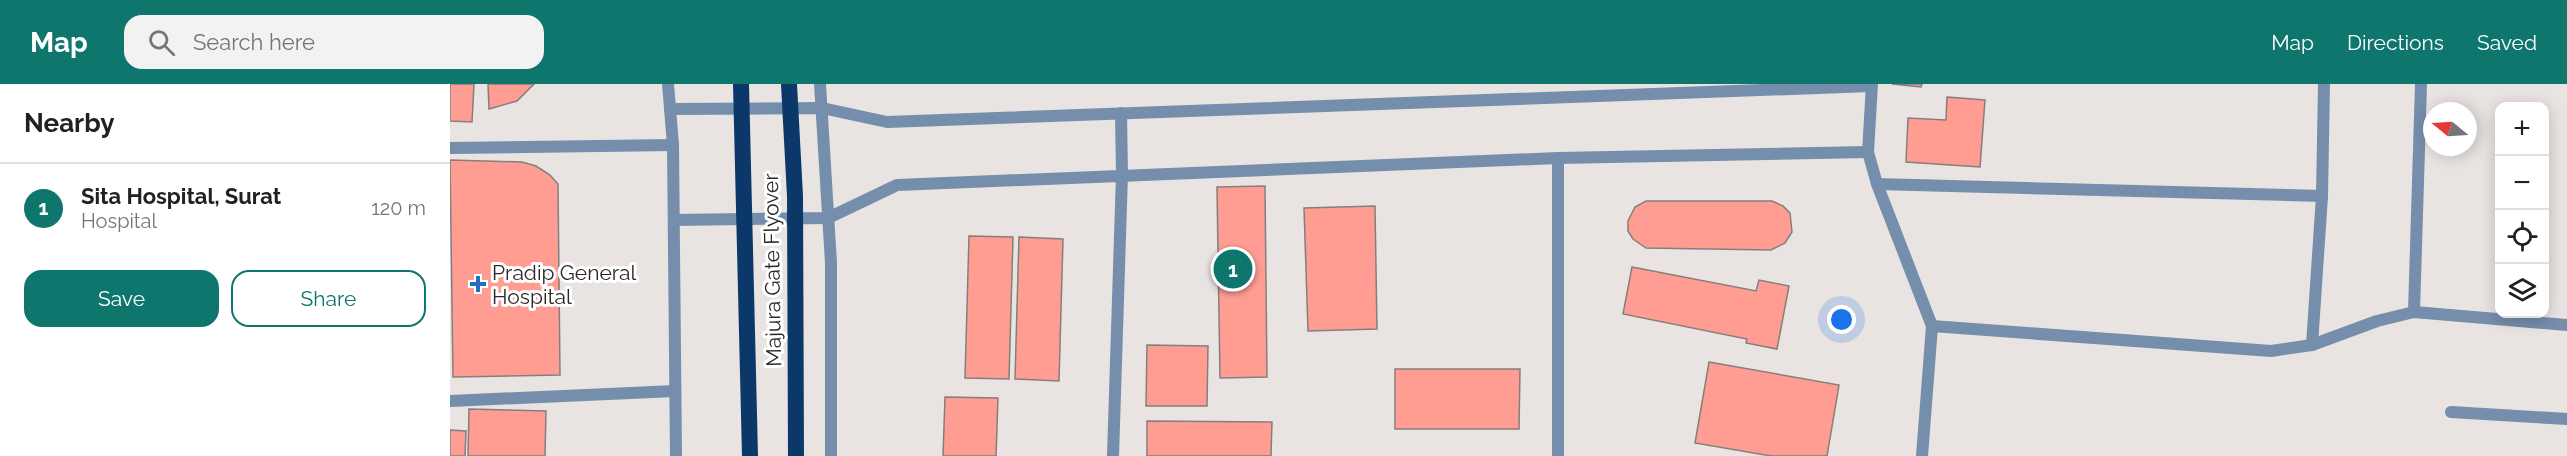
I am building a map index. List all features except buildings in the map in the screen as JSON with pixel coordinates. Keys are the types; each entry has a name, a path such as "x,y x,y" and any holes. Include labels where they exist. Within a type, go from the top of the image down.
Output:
{"highway":[{"name":"Majura Gate Flyover","path":"741,84 750,456"},
{"name":"Majura Gate Flyover","path":"789,84 795,196 796,456"}],"street":[{"path":"668,84 674,144 676,456"},
{"path":"820,84 831,263 831,456"},
{"path":"2312,345 2322,196 2324,84"},
{"path":"2414,312 2421,84"},
{"path":"670,109 822,108 888,122 1871,85 1868,152 1876,184 1932,326 1922,456"},
{"path":"1113,456 1122,174 1121,113"},
{"path":"450,148 674,144"},
{"path":"674,220 828,218 897,185 1122,174 1558,158 1868,152"},
{"path":"1558,158 1558,456"},
{"path":"1876,184 2322,196"},
{"path":"1932,326 2271,351 2312,345 2377,321 2414,312 2567,325"},
{"path":"450,401 675,391"},
{"path":"2451,412 2567,419"}],"place":[{"name":"Sita Hospital, Surat","path":"1233,269"},
{"name":"Pradip General Hospital","path":"478,284"}]}
